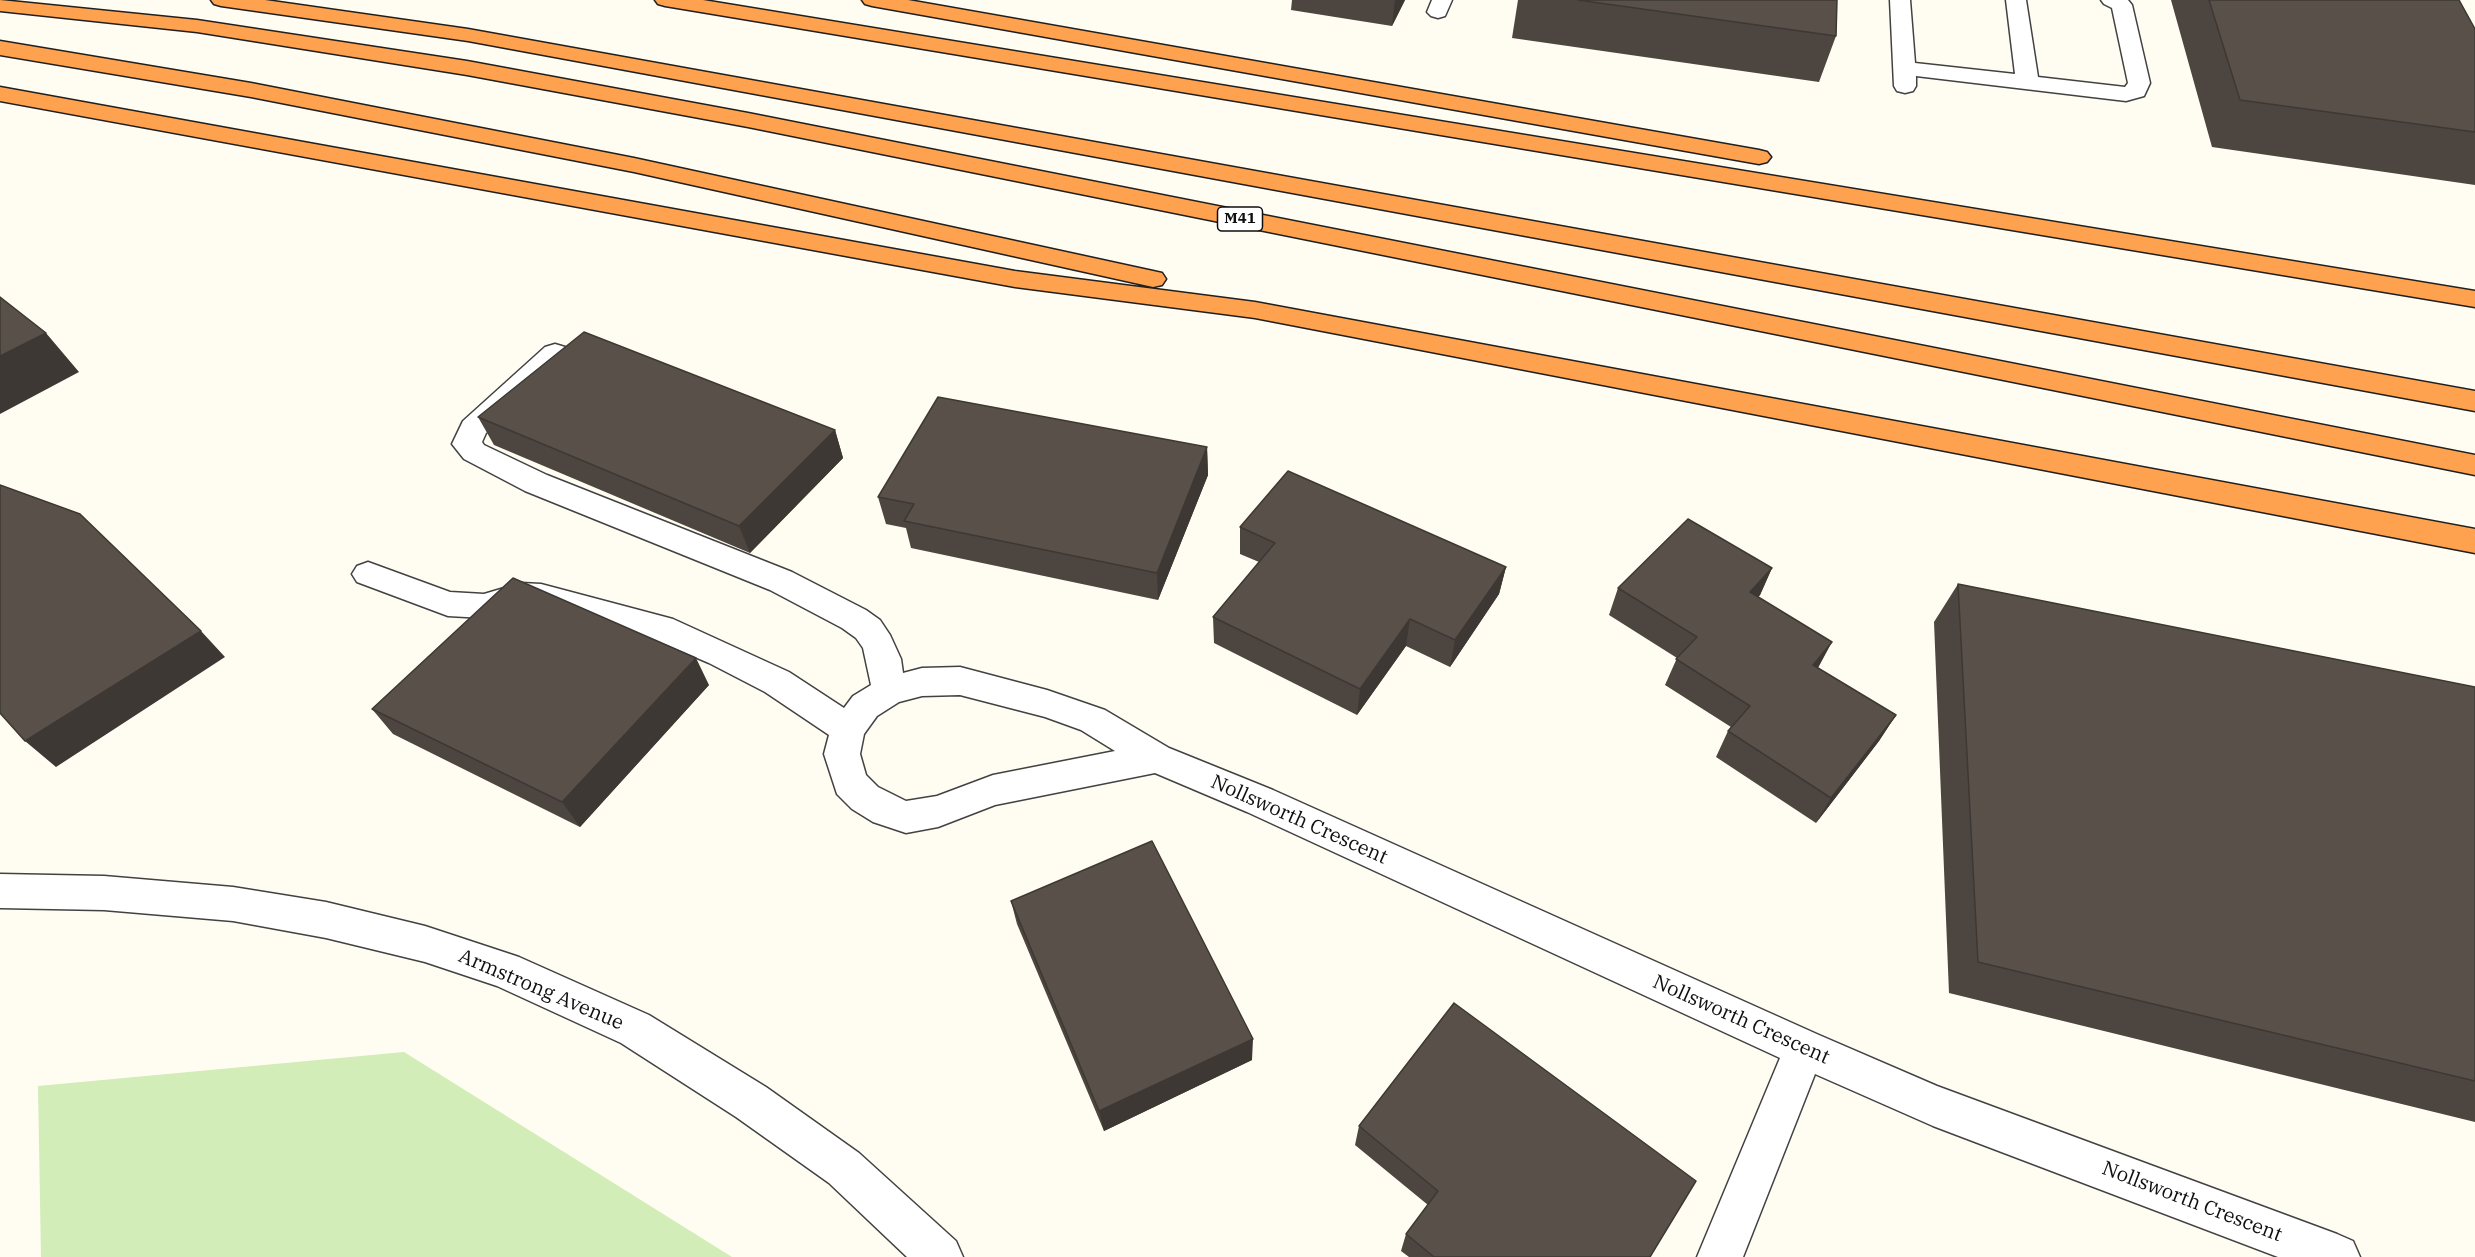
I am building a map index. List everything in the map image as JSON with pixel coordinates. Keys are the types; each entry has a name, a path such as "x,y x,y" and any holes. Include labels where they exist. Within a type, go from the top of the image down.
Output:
{"highway":[{"path":"221,0 479,37 2475,401"},
{"path":"665,0 2475,298"},
{"path":"872,0 1782,160"},
{"name":"M41","path":"0,5 197,26 514,76 748,120 2475,465"},
{"path":"0,48 251,90 634,165 1124,272 1255,310"},
{"path":"0,94 1015,279 1255,310 2475,541"},
{"path":"1954,190 2148,224 2475,298"}],"street":[{"path":"1900,0 1904,77 2027,82 2126,94 2136,91 2139,83 2122,6 2111,0"},
{"path":"2016,0 2027,82"},
{"path":"555,353 473,428 467,444 474,452 536,483 781,582 854,619 868,629 878,644 884,659 889,692"},
{"path":"368,574 448,604 484,606 521,595 541,596 661,628 722,654 777,682 848,729 842,754 850,783 865,798 886,811 906,817 938,811 993,790 1156,758"},
{"name":"Nollsworth Crescent","path":"848,729 865,706 889,692 922,682 960,681 996,689 1093,720 1156,758 1260,801 1804,1049 1933,1104 2337,1257"},
{"name":"Armstrong Avenue","path":"0,891 171,897 233,904 327,920 403,938 505,970 635,1029 751,1102 844,1168 940,1257"},
{"path":"1720,1257 1804,1049"}],"green space":[{"path":"404,1052 732,1257 41,1257 38,1086"}],"building":[{"path":"1578,0 1837,0 1836,36"},
{"path":"2209,0 2459,0 2475,29 2475,132 2240,100"},
{"path":"0,297 46,333 0,356"},
{"path":"584,332 835,430 739,526 478,417"},
{"path":"938,397 1207,447 1157,573 904,521 914,504 878,497"},
{"path":"1288,471 1506,567 1455,640 1410,619 1360,689 1213,617 1275,543 1240,527"},
{"path":"0,485 80,514 201,631 25,741 0,713"},
{"path":"1688,519 1772,568 1750,592 1832,642 1813,665 1896,715 1831,798 1728,731 1750,706 1676,659 1697,637 1618,588"},
{"path":"513,578 696,658 562,802 372,709"},
{"path":"1958,584 2475,687 2475,1081 1978,962"},
{"path":"1152,841 1253,1039 1099,1111 1011,901"},
{"path":"1454,1003 1696,1181 1650,1257 1434,1257 1406,1234 1438,1191 1359,1126"}]}
